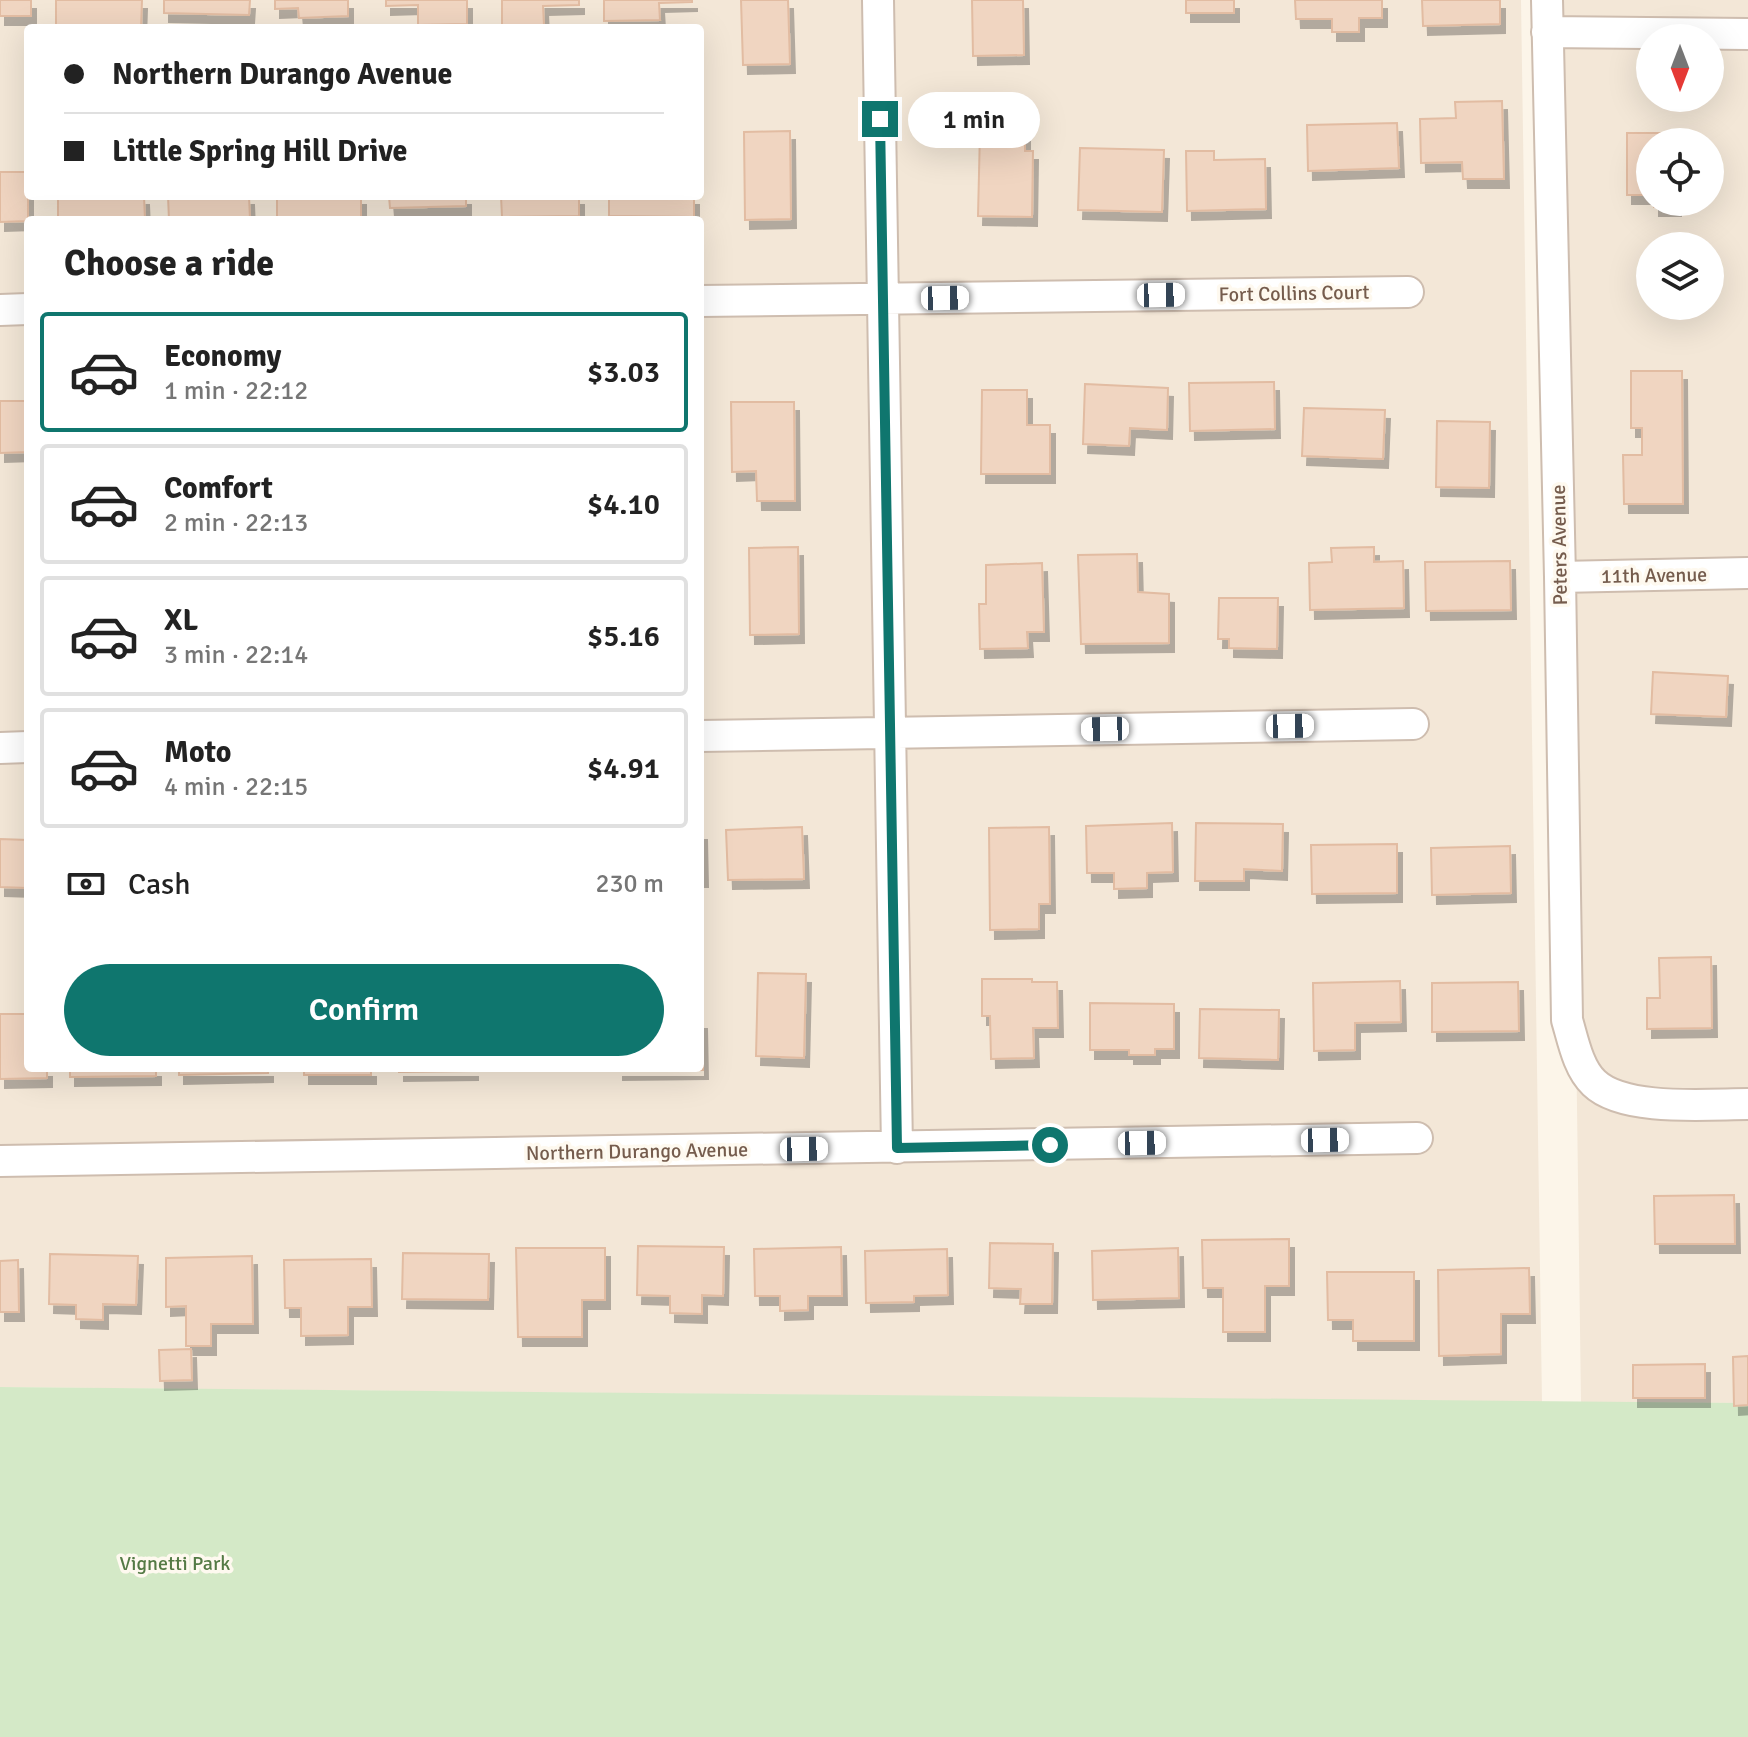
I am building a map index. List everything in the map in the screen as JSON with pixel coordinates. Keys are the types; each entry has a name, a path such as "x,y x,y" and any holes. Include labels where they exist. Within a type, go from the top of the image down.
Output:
{"street":[{"path":"878,0 897,1148"},
{"name":"Peters Avenue","path":"1547,0 1567,1020 1578,1056 1594,1084 1624,1099 1660,1105 1748,1104"},
{"path":"1547,32 1748,34"},
{"name":"Fort Collins Court","path":"704,301 1408,292"},
{"path":"0,310 24,309"},
{"name":"11th Avenue","path":"1560,577 1748,573"},
{"path":"704,736 1413,724"},
{"path":"0,748 24,747"},
{"name":"Northern Durango Avenue","path":"0,1161 1417,1138"}],"shaded area":[{"path":"0,0 1521,0 1542,1402 0,1387"},
{"path":"1562,0 1748,0 1748,1403 1581,1402"}],"green space":[{"name":"Vignetti Park","path":"0,1387 1748,1403 1748,1737 0,1737"}],"building":[{"path":"0,0 31,0 31,16 0,16"},
{"path":"56,0 142,0 141,24 56,24"},
{"path":"164,0 250,0 249,15 164,13"},
{"path":"275,0 348,0 348,16 299,18 298,8 275,9"},
{"path":"386,0 467,0 467,24 418,24 418,5 386,6"},
{"path":"502,0 579,0 579,5 543,6 544,24 502,24"},
{"path":"604,0 692,2 659,3 660,20 604,21"},
{"path":"741,0 788,0 790,64 743,65"},
{"path":"972,0 1023,0 1024,55 973,56"},
{"path":"1186,0 1234,0 1234,13 1186,13"},
{"path":"1295,0 1382,0 1382,18 1359,18 1359,32 1332,32 1332,19 1296,19"},
{"path":"1422,0 1500,0 1500,24 1423,26"},
{"path":"1502,101 1504,179 1463,179 1462,162 1421,163 1420,119 1456,118 1455,102"},
{"path":"1397,123 1399,168 1308,171 1307,125"},
{"path":"790,131 791,219 745,220 744,132"},
{"path":"980,131 1025,133 1025,151 1033,151 1032,217 978,216"},
{"path":"1627,133 1636,133 1636,195 1627,195"},
{"path":"1080,148 1164,150 1162,212 1078,210"},
{"path":"1186,151 1214,151 1214,160 1265,159 1266,209 1187,211"},
{"path":"0,172 24,172 24,200 28,200 28,216 24,216 24,221 0,222"},
{"path":"58,200 144,200 145,216 58,216"},
{"path":"168,200 249,200 250,216 169,216"},
{"path":"277,200 361,200 361,216 277,216"},
{"path":"389,200 466,200 466,206 390,208"},
{"path":"501,200 579,200 579,216 502,216"},
{"path":"609,200 694,200 694,216 609,216"},
{"path":"1631,371 1682,371 1683,504 1624,504 1623,455 1642,455 1642,428 1631,428"},
{"path":"1274,382 1275,429 1190,431 1189,383"},
{"path":"1085,384 1168,388 1167,430 1130,428 1129,446 1083,444"},
{"path":"982,390 1027,390 1027,425 1050,425 1050,474 981,474"},
{"path":"0,401 24,401 24,452 0,453"},
{"path":"731,402 794,402 795,501 757,501 756,471 732,472"},
{"path":"1304,408 1385,410 1383,459 1302,456"},
{"path":"1437,421 1490,422 1489,488 1436,487"},
{"path":"798,547 799,634 750,635 749,548"},
{"path":"1374,547 1374,562 1403,561 1404,608 1310,610 1309,563 1332,562 1331,548"},
{"path":"1137,554 1138,592 1169,594 1169,643 1081,644 1078,555"},
{"path":"1510,561 1511,610 1426,611 1425,562"},
{"path":"1042,563 1044,632 1027,632 1028,648 980,649 979,604 986,604 986,565"},
{"path":"1219,598 1278,598 1277,649 1229,648 1229,639 1218,639"},
{"path":"1653,672 1728,676 1726,717 1651,714"},
{"path":"1172,823 1173,872 1147,873 1147,888 1114,889 1114,873 1087,873 1086,826"},
{"path":"1196,823 1283,824 1282,871 1244,869 1244,881 1195,881"},
{"path":"802,827 804,879 728,880 726,830"},
{"path":"1049,827 1050,904 1039,904 1039,929 990,930 989,828"},
{"path":"0,839 24,840 24,888 0,887"},
{"path":"1397,844 1397,893 1312,894 1311,845"},
{"path":"1510,846 1511,893 1432,895 1431,848"},
{"path":"1711,957 1712,1028 1647,1029 1647,998 1660,998 1659,958"},
{"path":"758,973 806,974 804,1058 756,1056"},
{"path":"982,979 1057,982 1058,1028 1033,1028 1034,1058 991,1059 990,1016 982,1016"},
{"path":"1400,981 1401,1022 1355,1023 1355,1050 1314,1051 1313,983"},
{"path":"1518,982 1519,1031 1432,1032 1432,983"},
{"path":"1090,1003 1174,1004 1174,1049 1155,1049 1155,1055 1129,1055 1129,1050 1090,1050"},
{"path":"1200,1009 1279,1010 1278,1060 1199,1058"},
{"path":"0,1014 24,1014 24,1072 47,1072 47,1078 0,1079"},
{"path":"70,1072 156,1072 156,1076 70,1077"},
{"path":"179,1072 268,1072 268,1073 179,1075"},
{"path":"304,1072 371,1072 371,1075 304,1075"},
{"path":"1734,1195 1735,1244 1655,1244 1654,1196"},
{"path":"1289,1239 1289,1286 1265,1286 1265,1332 1223,1332 1223,1288 1203,1288 1202,1240"},
{"path":"990,1243 1053,1244 1052,1304 1020,1304 1021,1289 989,1288"},
{"path":"638,1246 724,1247 723,1296 702,1295 702,1314 670,1313 670,1296 637,1295"},
{"path":"841,1247 842,1296 808,1296 808,1310 780,1311 780,1296 755,1296 754,1249"},
{"path":"516,1248 605,1248 605,1300 582,1300 582,1337 518,1337"},
{"path":"1178,1248 1179,1298 1093,1300 1092,1251"},
{"path":"947,1249 948,1295 914,1296 914,1302 866,1303 865,1251"},
{"path":"403,1253 489,1254 488,1300 402,1299"},
{"path":"50,1254 138,1256 136,1305 103,1304 103,1320 76,1319 76,1305 49,1304"},
{"path":"252,1256 253,1324 211,1324 211,1346 186,1346 186,1306 166,1307 166,1258"},
{"path":"371,1259 372,1307 348,1307 348,1335 301,1336 301,1308 285,1308 284,1260"},
{"path":"18,1260 19,1312 0,1312 0,1261"},
{"path":"1529,1268 1530,1314 1501,1314 1501,1354 1439,1356 1438,1270"},
{"path":"1327,1272 1414,1272 1414,1341 1353,1341 1353,1320 1328,1320"},
{"path":"191,1349 192,1380 160,1381 159,1350"},
{"path":"1748,1356 1748,1405 1734,1406 1733,1357"},
{"path":"1705,1364 1705,1398 1633,1398 1633,1365"}],"route":[{"path":"880,119 897,1148 1050,1145"}]}
